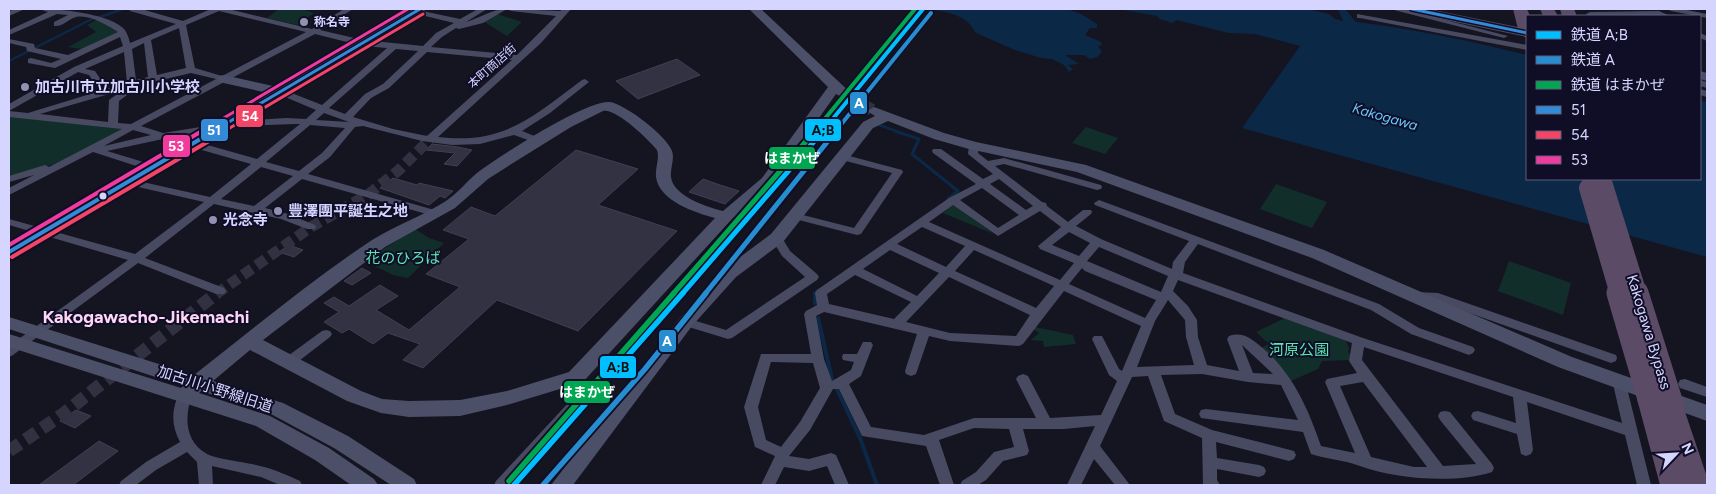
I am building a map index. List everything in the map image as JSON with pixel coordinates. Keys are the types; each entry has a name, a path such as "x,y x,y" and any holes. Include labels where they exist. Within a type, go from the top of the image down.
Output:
{"highway":[{"path":"1520,9 1526,30"},
{"path":"9,252 155,168 418,10"},
{"name":"Kakogawa Bypass","path":"1586,180 1674,485"},
{"name":"Kakogawa Bypass","path":"1601,180 1696,485"},
{"path":"1672,407 1700,458 1707,477"},
{"path":"1660,485 1662,444"}],"main road":[{"path":"1412,9 1526,33"}],"street":[{"path":"9,14 21,9"},
{"path":"9,26 44,9 98,18 119,28 126,46 139,55 153,79"},
{"path":"133,9 182,23"},
{"path":"9,108 77,69 126,46 218,9 364,43 518,58"},
{"path":"9,192 224,80 314,31 349,9"},
{"path":"256,210 336,146 350,121 368,96 386,86 422,49 449,29 483,9"},
{"path":"449,29 480,21 503,9"},
{"path":"511,9 565,12"},
{"path":"251,342 362,400 381,406 409,409 460,408 482,404 576,377 726,216 767,181 840,91 755,9"},
{"path":"1394,9 1526,41"},
{"path":"1590,13 1604,9"},
{"path":"1671,9 1707,16"},
{"path":"418,10 460,22"},
{"path":"9,33 56,11"},
{"name":"本町商店街","path":"430,139 565,12"},
{"path":"1590,13 1615,15"},
{"path":"1638,15 1660,13"},
{"path":"57,24 77,14"},
{"path":"1360,16 1526,48"},
{"path":"182,23 191,70"},
{"path":"31,61 52,66 122,34"},
{"path":"9,41 31,46 30,49 33,50 70,58"},
{"path":"113,125 114,100 131,88 139,55 148,42"},
{"path":"18,342 135,258 210,201 325,110 394,46"},
{"path":"77,69 92,73 105,92"},
{"path":"28,115 132,84 191,70 224,80 280,92 350,121 430,139 475,143 514,131 585,82"},
{"path":"288,484 263,472 204,459 187,445 179,421 192,389 352,262 412,223 457,200 482,176 539,141 596,108 607,106 618,109 664,149 666,156 664,181 670,191 682,199 726,216"},
{"path":"9,114 133,127 434,213"},
{"path":"564,484 686,322 730,273 777,238 868,125 880,114 974,146 1081,168 1318,254 1565,362 1706,416"},
{"path":"83,153 226,124 286,121 350,121"},
{"path":"514,131 539,141"},
{"path":"974,146 973,154 1042,205 1068,227 1097,242 1175,275 1359,341 1631,432"},
{"path":"96,150 155,168"},
{"path":"937,151 1026,215"},
{"path":"796,216 857,232 898,172 842,157"},
{"path":"987,164 1004,160 1097,187"},
{"path":"9,179 66,162"},
{"path":"823,307 821,293 954,200 981,183 1001,174"},
{"path":"129,182 256,210 311,227"},
{"path":"954,200 998,233 1042,205"},
{"path":"1202,369 1192,337 1191,320 1184,310 1165,295 1089,268 1081,262 1044,246 1096,206 1336,289 1374,307 1415,331 1451,340 1469,350"},
{"path":"9,222 135,258 220,291"},
{"path":"921,222 1148,324"},
{"path":"686,322 728,335 813,277 786,253 777,238"},
{"path":"1074,485 1126,376 1148,324 1175,275 1179,262 1195,240"},
{"path":"828,388 818,359 810,314 823,307 950,337 1019,341 1038,314 1097,242"},
{"path":"889,245 1038,314"},
{"path":"896,325 972,246"},
{"path":"759,252 786,253"},
{"path":"855,270 918,300"},
{"path":"1415,296 1434,296 1611,358"},
{"name":"加古川小野線旧道","path":"9,324 18,342 192,389 276,408 338,440 406,485"},
{"path":"912,370 924,331"},
{"path":"290,361 326,334"},
{"path":"1248,377 1233,339 1241,338 1274,365 1299,402 1316,450 1414,473 1464,472 1487,468 1461,428 1445,416"},
{"path":"1098,340 1114,372 1126,376 1153,372 1202,369 1248,377 1284,380"},
{"path":"1359,341 1355,360 1439,472"},
{"path":"772,483 782,458 805,426 828,388 842,383 856,373 867,345"},
{"path":"818,359 766,357 751,407 760,443 782,458 809,464 831,459 842,485"},
{"path":"848,357 862,359"},
{"path":"1153,372 1169,417 1209,435 1281,450"},
{"path":"1366,462 1332,382 1367,376"},
{"path":"501,485 574,406 580,395 576,377"},
{"path":"1023,380 1045,423"},
{"path":"842,383 867,432 898,435 933,442"},
{"path":"1620,384 1644,485"},
{"path":"1685,384 1707,392"},
{"name":"加古川小野線旧道","path":"192,389 263,421 322,454 367,485"},
{"path":"1518,395 1526,450"},
{"path":"1206,414 1221,410 1308,426"},
{"path":"1478,416 1522,430"},
{"path":"947,485 930,437 974,423 1064,424 1104,420"},
{"path":"966,485 980,476 999,456 1022,451 1014,423"},
{"path":"1209,435 1211,485"},
{"path":"126,485 151,466 187,445"},
{"path":"1092,446 1123,485"},
{"path":"204,459 206,485"},
{"path":"1209,462 1259,471"}],"green space":[{"path":"279,9 302,9 314,13 297,25 267,18"},
{"path":"497,14 522,22 507,36 483,21"},
{"path":"97,20 119,32 88,50 68,47 96,32 87,25"},
{"path":"9,116 124,127 123,130 64,161 9,178"},
{"path":"1086,127 1118,138 1105,154 1072,143"},
{"path":"1276,184 1327,202 1312,228 1260,209"},
{"path":"952,204 994,234 943,213"},
{"name":"花のひろば","path":"415,229 429,238 444,243 408,278 393,275 365,261"},
{"path":"1509,261 1571,283 1563,315 1498,291"},
{"name":"河原公園","path":"1285,318 1346,341 1349,348 1348,353 1352,354 1351,360 1322,361 1318,369 1291,381 1261,348 1269,344 1256,332"},
{"path":"1035,327 1073,335 1076,344 1044,347 1043,341 1031,340 1039,333 1033,329"}],"water":[{"path":"930,9 1067,9 1081,14 1097,24 1097,28 1090,28 1085,35 1101,42 1102,45 1098,46 1102,52 1097,57 1090,59 1084,55 1065,55 1079,64 1068,65 1073,69 1069,72 1064,65 1052,59 1041,58 1015,50 976,33 967,22 956,15"},
{"name":"Kakogawa","path":"1118,9 1308,9 1329,14 1335,19 1343,21 1338,9 1345,9 1356,22 1442,36 1526,55 1526,180 1701,180 1701,100 1707,102 1707,257 1242,128 1300,46 1255,34 1229,33 1177,20 1172,23 1157,16"}],"building":[{"path":"677,59 700,75 638,99 616,81"},
{"path":"432,144 472,150 457,166 444,164 455,153 426,150"},
{"path":"576,150 638,169 598,205 677,231 578,331 497,300 423,368 403,360 420,344 388,333 373,344 349,329 342,333 324,322 339,312 324,303 334,297 349,306 380,285 398,296 376,310 409,330 460,287 426,274 469,239 443,230 471,207 495,216"},
{"path":"393,178 417,185 419,183 453,191 445,198 440,196 429,205 380,188"},
{"path":"703,179 739,191 725,204 689,192"},
{"path":"289,245 303,250 294,257 279,252"},
{"path":"362,268 371,273 352,285 344,281"},
{"path":"76,410 91,416 75,428 60,421"},
{"path":"99,441 118,451 73,485 39,485"}],"waterway":[{"path":"100,17 123,9"},
{"path":"9,61 92,19"},
{"path":"876,124 899,132"},
{"path":"895,131 919,139 912,154 958,191 948,199"},
{"path":"815,293 818,290"},
{"path":"815,293 815,303"},
{"path":"818,318 832,379 860,438 877,485"}],"tunnel":[{"path":"846,95 874,111"},
{"path":"216,294 311,227 369,194 399,170 430,139"},
{"path":"9,451 63,414 217,293"}],"rail line":[{"name":"はまかぜ","path":"509,481 783,169 915,9"},
{"name":"A;B","path":"514,485 788,173 923,9"},
{"name":"A","path":"543,485 645,369 931,13"}],"transit line":[{"name":"53","path":"9,245 408,9"},
{"name":"51","path":"9,252 420,9"},
{"name":"51","path":"1412,9 1526,33"},
{"name":"54","path":"12,257 423,14"}],"place":[{"name":"称名寺","path":"304,22"},
{"name":"加古川市立加古川小学校","path":"25,87"},
{"name":"豐澤團平誕生之地","path":"278,211"},
{"name":"光念寺","path":"213,220"}],"district":[{"name":"Kakogawacho-Jikemachi","path":"146,317"}]}
